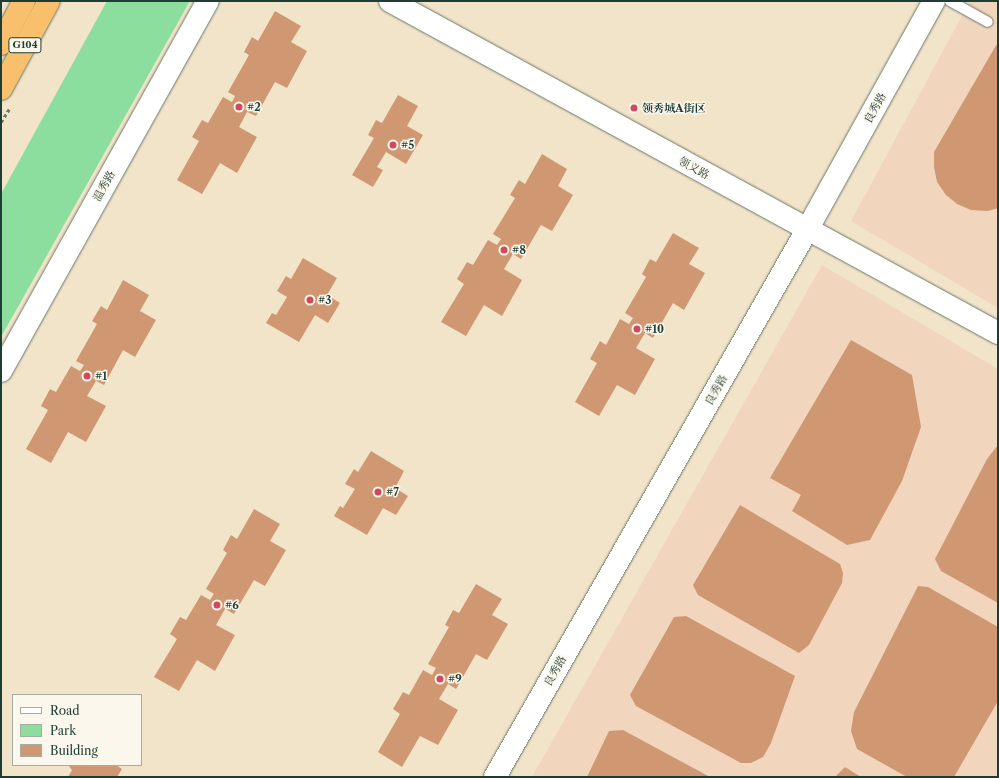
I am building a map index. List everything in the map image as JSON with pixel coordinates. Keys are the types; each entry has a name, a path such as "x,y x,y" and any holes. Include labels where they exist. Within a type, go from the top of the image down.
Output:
{"highway":[{"path":"1,44 24,1"},
{"name":"G104","path":"1,89 49,1"}],"street":[{"name":"温秀路","path":"1,371 208,1"},
{"name":"领义路","path":"390,1 998,334"},
{"name":"良秀路","path":"495,777 807,230 934,1"}],"lane":[{"path":"950,1 988,22"}],"shaded area":[{"path":"970,1 998,1 998,308 851,221"},
{"path":"822,265 998,369 998,777 532,777"}],"green space":[{"path":"107,1 190,1 1,337 1,194"}],"building":[{"name":"#2","path":"275,11 301,26 291,42 307,51 287,88 275,82 256,116 247,112 239,127 257,137 237,173 220,163 202,194 177,180 199,141 192,137 202,120 208,123 223,97 232,102 235,96 228,92 249,55 244,52 252,37 258,41"},
{"path":"998,42 998,208 988,211 971,210 957,204 946,195 937,182 934,167 934,152"},
{"name":"#5","path":"398,95 418,106 407,126 423,135 406,164 386,152 377,167 383,170 373,187 352,175 374,138 368,135 376,120 382,123"},
{"name":"#8","path":"542,154 567,169 558,186 573,195 552,231 541,225 521,259 513,254 504,269 522,280 502,316 484,305 466,336 441,322 464,284 457,279 467,262 473,265 488,240 497,245 501,239 493,234 515,198 510,195 519,180 525,184"},
{"name":"#10","path":"673,233 699,248 689,264 705,273 684,310 673,303 653,338 645,333 636,348 655,359 635,395 617,385 599,416 575,402 597,363 590,359 600,341 606,345 620,319 629,324 633,318 625,313 646,277 642,274 650,259 656,262"},
{"name":"#3","path":"303,258 337,278 327,295 340,303 328,323 315,315 299,342 266,323 272,313 276,315 287,297 277,291 286,276 291,279"},
{"name":"#1","path":"123,280 149,295 140,311 156,320 135,357 123,350 104,385 96,381 87,396 106,406 86,442 68,432 51,463 26,449 48,410 41,406 50,389 56,392 71,366 80,371 84,365 76,361 97,324 92,321 101,306 107,310"},
{"path":"851,340 912,375 921,427 902,481 870,540 847,545 792,511 801,495 770,478"},
{"path":"998,445 998,603 941,571 935,559 987,459"},
{"name":"#7","path":"371,451 404,471 395,488 408,496 396,515 383,508 367,535 334,516 340,506 343,508 355,489 345,484 354,469 358,472"},
{"path":"740,505 840,564 843,573 842,583 809,645 799,653 698,595 693,585"},
{"name":"#6","path":"254,509 280,524 270,541 286,550 265,586 254,580 234,614 225,609 216,625 235,635 215,671 197,660 179,691 154,677 177,639 170,634 180,617 186,620 201,595 210,600 214,594 206,589 227,553 223,550 231,535 237,539"},
{"name":"#9","path":"476,584 502,599 492,615 508,624 487,660 476,654 456,689 448,684 439,699 458,710 438,745 420,736 402,767 378,752 400,714 393,709 403,692 409,695 423,670 432,675 436,668 428,664 449,627 445,625 453,610 459,613"},
{"path":"918,586 928,587 998,627 998,701 954,777 907,777 857,749 851,731 854,712"},
{"path":"686,616 795,676 771,743 763,757 751,763 741,763 636,706 630,695 674,617"},
{"path":"623,730 710,777 587,777 609,731"},
{"path":"69,766 118,766 122,769 117,777 68,777 72,770"},
{"path":"845,767 861,777 835,777"}],"place":[{"name":"#2","path":"239,107"},
{"name":"领秀城A街区","path":"634,108"},
{"name":"#5","path":"393,145"},
{"name":"#8","path":"504,250"},
{"name":"#3","path":"310,300"},
{"name":"#10","path":"637,329"},
{"name":"#1","path":"87,376"},
{"name":"#7","path":"378,492"},
{"name":"#6","path":"217,605"},
{"name":"#9","path":"440,679"}]}
